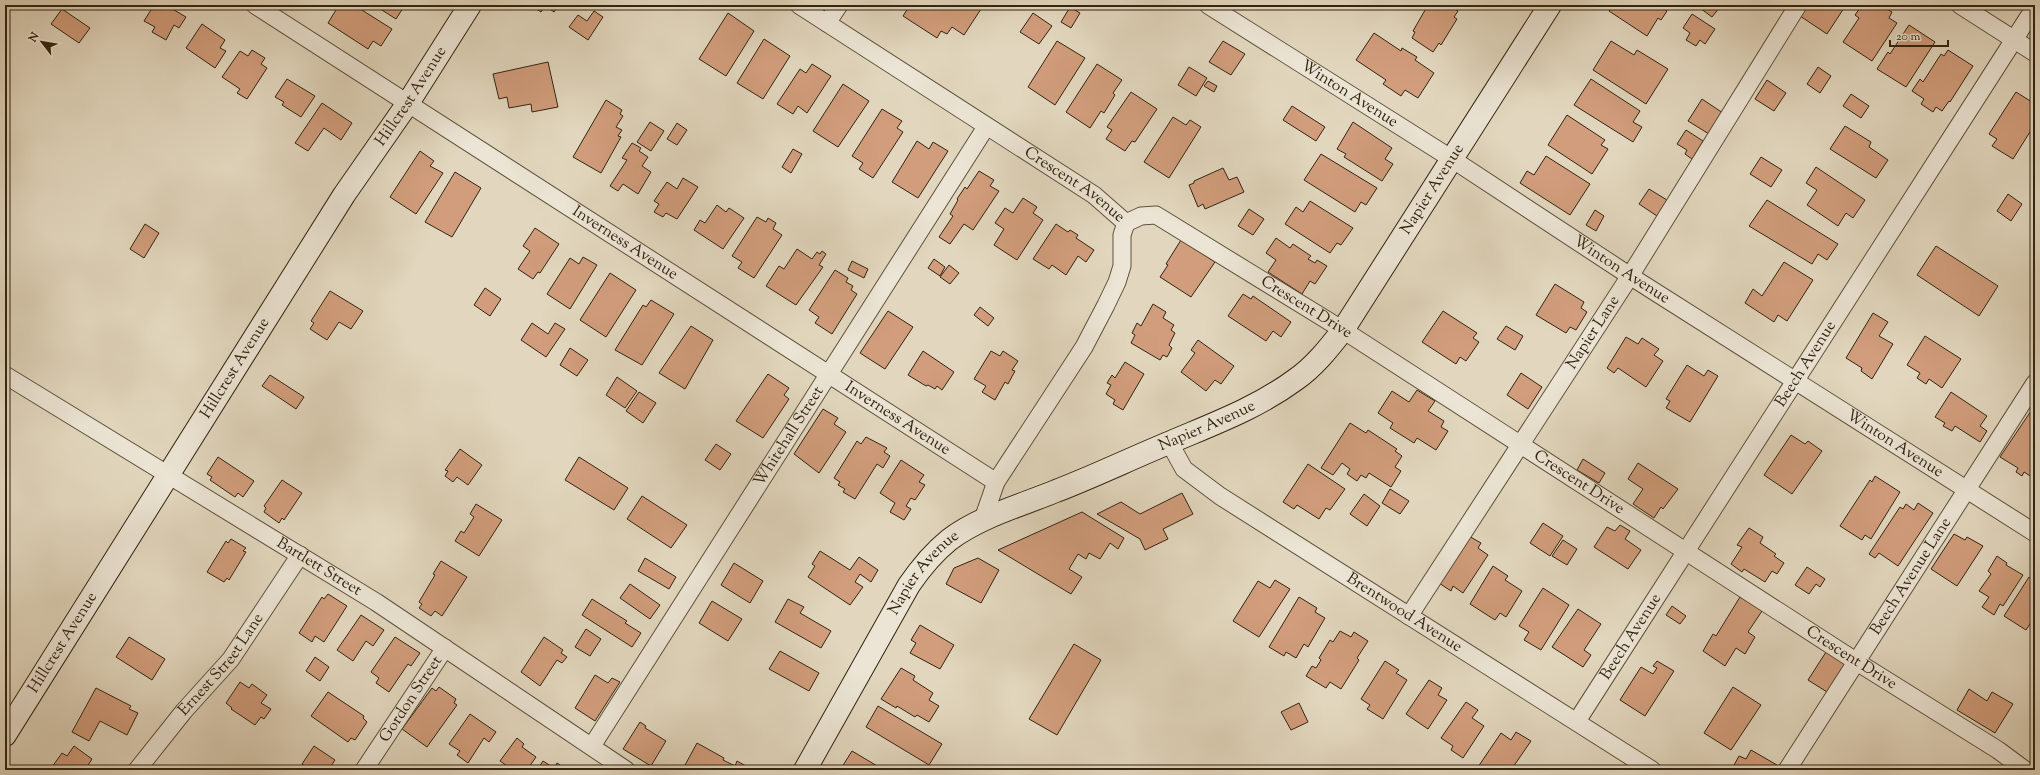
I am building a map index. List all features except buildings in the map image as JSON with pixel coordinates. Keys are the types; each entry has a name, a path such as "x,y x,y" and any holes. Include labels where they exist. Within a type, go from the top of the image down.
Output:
{"street":[{"name":"Inverness Avenue","path":"254,5 996,482"},
{"name":"Hillcrest Avenue","path":"5,735 344,195 408,103 470,5"},
{"name":"Crescent Avenue","path":"799,5 1094,196 1126,223 1122,235 1122,266 1117,282 1106,305 1084,347 996,482 982,522"},
{"path":"827,23 839,5"},
{"name":"Winton Avenue","path":"1208,5 1452,159 1630,276 2035,533"},
{"name":"Napier Avenue","path":"805,770 909,586 921,568 948,541 959,533 982,522 1233,416 1274,394 1296,380 1323,355 1344,330 1550,5"},
{"name":"Napier Lane","path":"1409,616 1630,276 1798,5"},
{"path":"1960,5 2035,53"},
{"name":"Beech Avenue","path":"1577,721 2035,7"},
{"name":"Whitehall Street","path":"592,746 986,127"},
{"name":"Crescent Drive","path":"1126,223 1141,216 1156,215 1344,330 1857,662 1998,750 2026,770"},
{"name":"Bartlett Street","path":"5,375 376,602 626,770"},
{"name":"Beech Avenue Lane","path":"1787,770 1968,490 2035,383"},
{"name":"Brentwood Avenue","path":"1169,442 1184,469 1220,496 1577,721 1652,770"},
{"name":"Ernest Street Lane","path":"138,770 184,711 231,659 300,555"},
{"name":"Gordon Street","path":"364,770 445,648"},
{"path":"2026,770 2035,758"}]}
